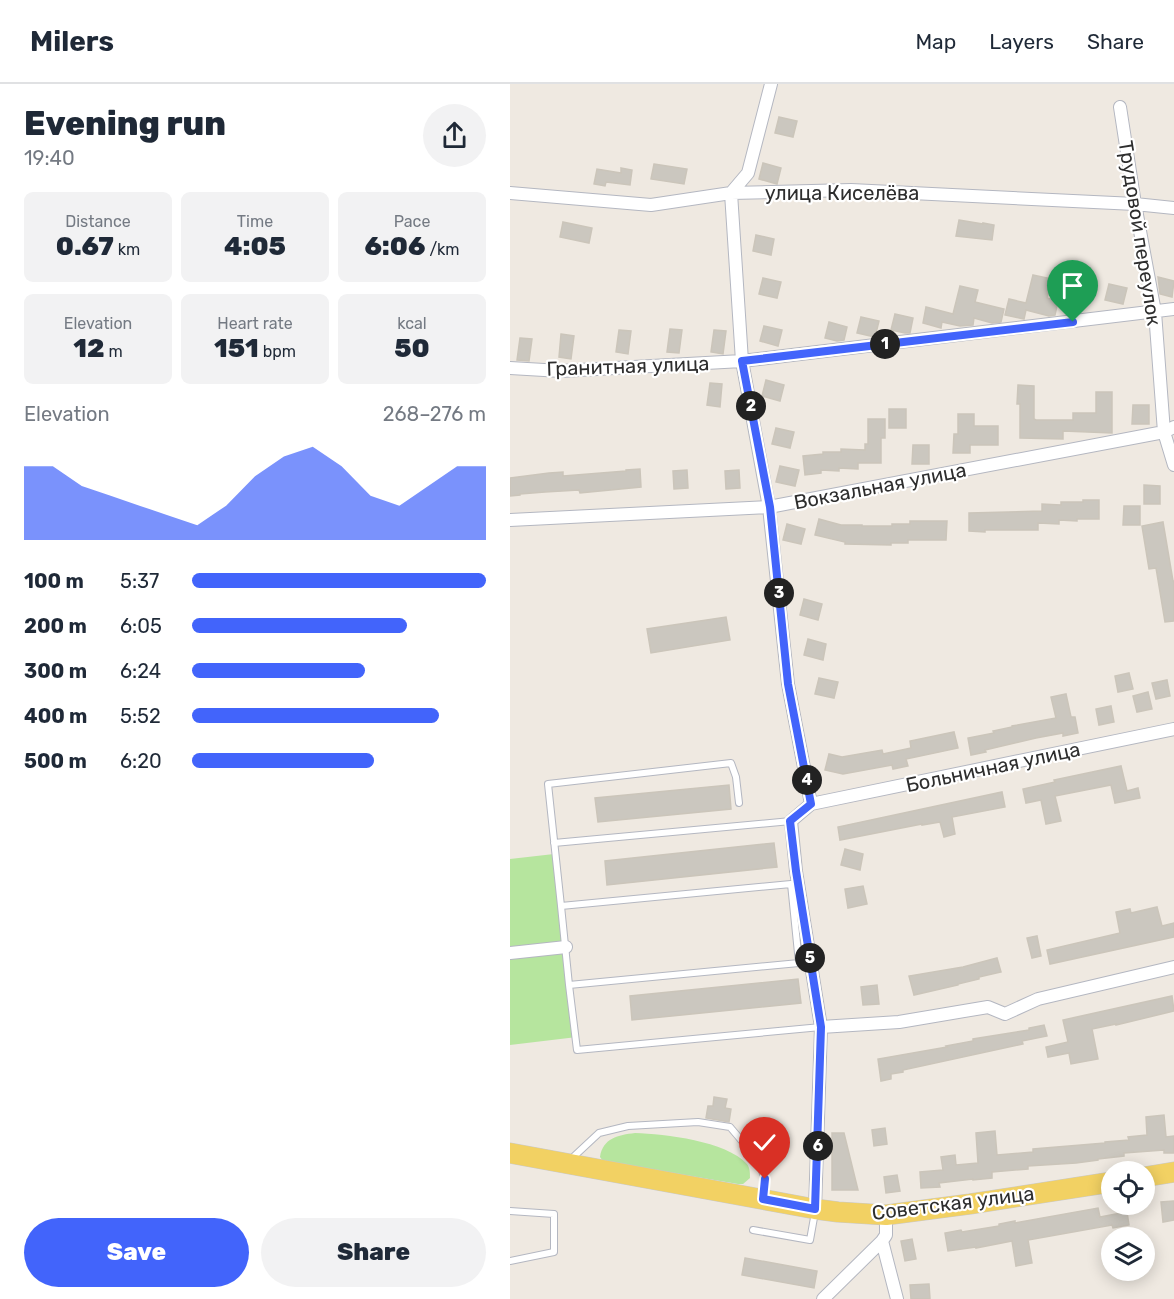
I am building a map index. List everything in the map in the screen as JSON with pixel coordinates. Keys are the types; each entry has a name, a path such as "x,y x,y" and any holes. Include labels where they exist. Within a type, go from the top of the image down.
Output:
{"main road":[{"name":"Советская улица","path":"510,1154 815,1209 886,1215 1101,1184"},
{"path":"1155,1175 1174,1172"}],"street":[{"path":"771,84 748,173 731,194 742,361 770,507 788,684 811,804 790,821 821,1027 815,1209"},
{"name":"Трудовой переулок","path":"1120,107 1155,312 1174,465"},
{"name":"улица Киселёва","path":"510,193 651,205 731,194 851,190 1135,204 1174,208"},
{"name":"Гранитная улица","path":"510,368 561,371 742,361 1174,309"},
{"name":"Вокзальная улица","path":"510,520 770,507 1169,430"},
{"name":"Больничная улица","path":"811,804 1174,729"},
{"path":"510,953 566,947"},
{"path":"821,1027 898,1022 988,1007 1005,1014 1038,999 1174,967"},
{"path":"823,1299 882,1242 886,1235 886,1215"},
{"path":"882,1242 897,1299"}],"lane":[{"path":"739,803 736,777 731,763 548,784 577,1050 821,1027"},
{"path":"554,843 790,821"},
{"path":"561,906 791,884 799,963 569,985"},
{"path":"567,1163 599,1133 628,1126 698,1122 729,1127 758,1160 765,1179 763,1199"},
{"path":"753,1230 810,1240 815,1209"},
{"path":"510,1211 555,1214 554,1252 510,1261"}],"green space":[{"path":"554,854 577,1037 510,1045 510,859"},
{"path":"635,1133 678,1137 710,1144 737,1156 747,1164 750,1178 743,1184 738,1184 603,1161 600,1157 608,1142 617,1136"}],"building":[{"path":"779,117 797,121 793,137 775,133"},
{"path":"763,163 781,168 777,184 759,179"},
{"path":"654,164 687,169 684,184 651,179"},
{"path":"621,168 632,170 630,185 606,182 605,186 594,184 597,169 621,173"},
{"path":"959,220 994,225 992,240 956,236"},
{"path":"563,222 592,228 589,243 560,237"},
{"path":"756,235 774,239 771,255 753,251"},
{"path":"1033,275 1052,279 1047,298 1058,301 1055,315 1049,316 1026,310 1024,319 1005,315 1009,299 1026,303"},
{"path":"1158,277 1174,281 1172,297 1160,294"},
{"path":"763,278 781,282 777,298 759,294"},
{"path":"1109,284 1127,288 1123,304 1105,300"},
{"path":"960,286 978,290 975,302 1004,309 1001,322 992,323 974,318 973,325 960,326 942,322 941,328 923,323 926,307 953,314"},
{"path":"895,314 913,318 910,333 891,330"},
{"path":"861,317 879,321 875,337 857,333"},
{"path":"829,322 847,327 844,340 825,338"},
{"path":"764,326 782,330 778,346 760,341"},
{"path":"670,329 682,330 679,353 667,352"},
{"path":"619,330 631,331 628,354 616,352"},
{"path":"714,330 726,331 723,354 711,352"},
{"path":"561,334 574,336 571,359 559,357"},
{"path":"520,338 532,339 529,361 517,360"},
{"path":"766,380 784,385 780,401 762,396"},
{"path":"710,383 722,384 720,407 707,405"},
{"path":"1018,385 1034,386 1034,419 1036,420 1073,420 1073,413 1096,413 1096,392 1112,392 1112,433 1063,431 1063,439 1020,438"},
{"path":"1133,405 1149,405 1149,424 1132,424"},
{"path":"889,409 906,409 906,428 889,428"},
{"path":"958,414 974,414 974,426 998,426 998,445 970,445 970,453 953,453 954,434 958,434"},
{"path":"868,419 885,419 885,438 881,438 881,463 858,463 858,469 821,470 821,473 805,475 803,456 823,454 823,452 841,452 841,449 865,450 865,444 868,444"},
{"path":"776,428 794,432 790,448 772,444"},
{"path":"913,445 929,445 929,464 912,464"},
{"path":"780,466 799,470 795,486 776,482"},
{"path":"640,469 641,487 580,493 579,490 510,496 510,478 563,472 563,476"},
{"path":"687,470 688,488 674,489 673,471"},
{"path":"739,470 740,488 726,489 725,471"},
{"path":"1144,485 1160,486 1160,504 1144,504"},
{"path":"1083,500 1099,500 1099,519 1059,520 1059,524 1038,523 1038,530 969,531 969,513 1042,511 1042,504 1061,505 1061,502 1083,502"},
{"path":"1124,506 1140,506 1140,525 1123,525"},
{"path":"819,519 841,525 862,526 892,526 892,524 910,524 910,521 947,521 946,540 908,540 908,543 891,543 891,545 845,544 845,542 815,535"},
{"path":"1163,522 1174,581 1174,621 1165,622 1156,568 1149,569 1142,526"},
{"path":"787,524 805,529 801,544 783,540"},
{"path":"804,599 822,604 818,620 800,615"},
{"path":"726,617 730,640 651,653 647,629"},
{"path":"808,639 826,644 823,660 804,655"},
{"path":"1129,673 1133,689 1118,692 1115,676"},
{"path":"819,678 838,682 834,698 815,694"},
{"path":"1167,680 1170,696 1156,699 1152,683"},
{"path":"1148,692 1152,709 1137,712 1133,696"},
{"path":"1066,694 1071,717 1075,717 1078,733 1036,738 971,755 968,738 994,733 993,731 1012,726 1056,718 1051,697"},
{"path":"1111,706 1114,722 1099,725 1096,709"},
{"path":"954,732 958,748 906,759 908,766 893,769 892,765 843,774 825,770 829,754 842,757 882,750 883,754 911,748 910,741"},
{"path":"1121,766 1127,791 1138,788 1140,798 1115,803 1111,785 1055,796 1061,821 1046,824 1041,800 1026,803 1023,789"},
{"path":"729,785 731,809 598,822 595,798"},
{"path":"1002,792 1005,807 952,817 955,834 944,837 940,822 840,840 838,827"},
{"path":"774,843 777,867 607,885 605,861"},
{"path":"845,849 863,854 860,870 841,865"},
{"path":"863,886 867,904 848,908 845,889"},
{"path":"1157,907 1162,926 1174,923 1174,937 1050,964 1047,950 1120,933 1116,912 1130,909 1131,913"},
{"path":"1037,936 1041,956 1032,958 1027,938"},
{"path":"997,958 1001,972 914,995 909,976 963,967"},
{"path":"798,979 801,1003 632,1020 630,996"},
{"path":"877,985 879,1004 863,1005 861,987"},
{"path":"1172,996 1174,1011 1092,1029 1098,1059 1071,1064 1069,1053 1048,1057 1046,1047 1068,1042 1063,1020"},
{"path":"1044,1025 1047,1036 1022,1041 1023,1044 903,1070 903,1072 891,1074 891,1079 881,1081 878,1059 947,1047 973,1041 973,1039 1029,1030 1029,1028"},
{"path":"714,1097 727,1099 725,1108 731,1109 729,1122 706,1118 708,1106 713,1106"},
{"path":"1164,1115 1166,1137 1174,1136 1174,1153 1164,1153 1164,1150 1124,1153 1124,1156 1076,1163 1028,1166 1028,1169 992,1172 992,1178 939,1183 940,1187 921,1188 920,1172 943,1170 941,1157 955,1155 956,1165 978,1163 976,1133 995,1131 997,1155 1033,1152 1033,1149 1105,1143 1147,1135 1146,1117"},
{"path":"885,1128 887,1144 874,1146 872,1130"},
{"path":"832,1133 844,1133 858,1190 832,1190"},
{"path":"897,1175 900,1191 886,1193 884,1177"},
{"path":"1174,1201 1174,1220 1163,1222 1161,1202"},
{"path":"1098,1208 1100,1217 1127,1215 1129,1225 1113,1227 1112,1225 1028,1240 1032,1263 1016,1266 1012,1241 948,1251 945,1233 999,1226 999,1224 1015,1221 1015,1223"},
{"path":"912,1239 916,1259 905,1261 901,1241"},
{"path":"745,1258 817,1271 814,1288 742,1275"},
{"path":"929,1284 930,1299 911,1299 910,1285"}],"route":[{"path":"765,1179 763,1199 815,1209 821,1027 790,821 811,804 788,684 770,507 742,361 1073,322"}]}
